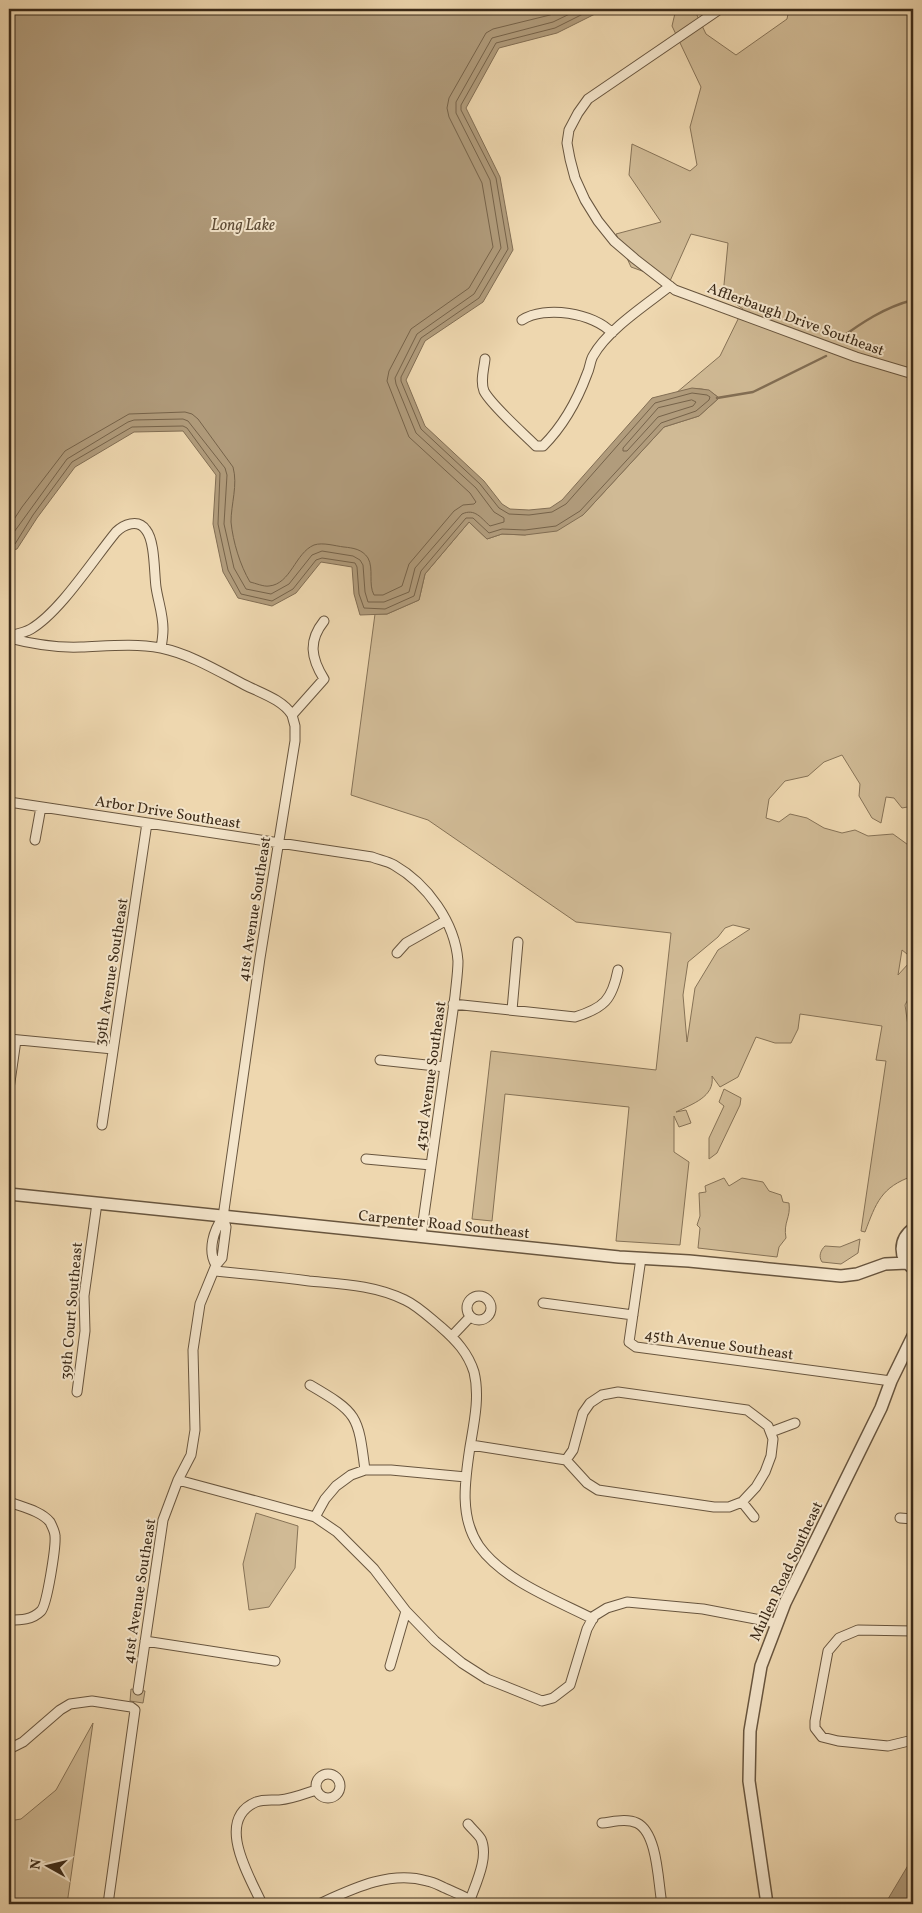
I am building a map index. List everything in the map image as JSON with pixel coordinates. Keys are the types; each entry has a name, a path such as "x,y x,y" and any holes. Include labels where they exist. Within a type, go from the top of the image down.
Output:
{"street":[{"name":"Afflerbaugh Drive Southeast","path":"720,9 588,100 578,113 569,130 567,142 575,178 585,200 614,240 675,290 856,357 913,374"},
{"path":"485,359 482,377 484,390 494,404 536,446 543,446 553,436 571,411 593,356 612,333 639,309 670,286"},
{"path":"522,320 530,315 537,314 571,313 595,320 606,326 612,333"},
{"path":"9,637 21,634 40,622 64,599 123,525 139,524 146,530 152,548 163,623 161,648"},
{"path":"9,637 29,643 79,648 127,645 161,648 180,654 255,690 284,705 292,715 324,679 319,671 312,644 318,628 324,621"},
{"name":"41st Avenue Southeast","path":"138,1690 163,1520 178,1480 191,1455 195,1430 193,1350 200,1304 215,1268 222,1258 226,1228 223,1217 278,843 295,741 295,726 292,715"},
{"name":"Arbor Drive Southeast","path":"9,802 372,857 392,864 421,886 432,898 445,921"},
{"path":"35,840 41,807"},
{"name":"39th Avenue Southeast","path":"102,1125 147,823"},
{"path":"397,952 406,942 445,921"},
{"name":"43rd Avenue Southeast","path":"421,1236 458,961 445,921"},
{"path":"512,1010 518,942"},
{"path":"453,1004 575,1017 595,1011 608,998 615,986 618,970"},
{"path":"9,1089 13,1040 113,1049"},
{"path":"380,1060 445,1067"},
{"path":"366,1159 431,1165"},
{"name":"Carpenter Road Southeast","path":"9,1194 223,1217 841,1276 857,1274 896,1262 910,1265"},
{"name":"39th Court Southeast","path":"78,1392 85,1331 84,1296 97,1203"},
{"name":"Carpenter Road Southeast","path":"875,1267 894,1253 902,1244 905,1236 913,1229"},
{"path":"902,1244 902,1253 910,1265"},
{"name":"45th Avenue Southeast","path":"641,1258 629,1342 636,1347 891,1381"},
{"path":"215,1268 354,1285 385,1292 407,1300 452,1336 468,1355 474,1373 477,1402 466,1477 465,1505 469,1526 479,1545 493,1562 517,1580 593,1619"},
{"path":"543,1303 633,1315"},
{"path":"452,1336 470,1317"},
{"name":"Mullen Road Southeast","path":"767,1904 749,1781 749,1752 755,1694 761,1666 776,1622 881,1408 891,1381 913,1336"},
{"name":"Mullen Road Southeast","path":"881,1408 913,1354"},
{"path":"310,1385 348,1409 356,1421 365,1470"},
{"path":"470,1445 566,1460 587,1483 598,1490 714,1507 729,1507 742,1502 756,1487 765,1472 773,1439 768,1426 746,1410 618,1392 602,1395 590,1404 583,1413 573,1450 566,1460"},
{"path":"771,1432 795,1423"},
{"path":"315,1517 325,1499 336,1486 351,1475 365,1470 391,1470 466,1477"},
{"path":"178,1480 315,1517 337,1532 374,1570 406,1611 435,1641 462,1663 487,1679 542,1701 554,1698 570,1685 587,1629 594,1616 607,1608 627,1602 703,1609 776,1622"},
{"path":"9,1502 42,1515 53,1528 55,1536 47,1598 43,1610 24,1620 9,1620"},
{"path":"742,1502 754,1517"},
{"path":"900,1518 913,1519"},
{"path":"390,1666 406,1611"},
{"path":"913,1631 858,1630 839,1638 828,1651 817,1706 815,1728 822,1737 856,1743 888,1746 913,1740"},
{"path":"145,1640 275,1661"},
{"path":"9,1749 23,1742 60,1710 70,1704 92,1700 131,1707 135,1710 108,1904"},
{"path":"262,1904 242,1860 236,1841 235,1832 240,1816 256,1802 295,1797 316,1790"},
{"path":"602,1823 630,1821 637,1823 647,1831 652,1841 662,1904"},
{"path":"319,1904 367,1884 390,1878 427,1880 473,1902 484,1852 481,1839 468,1824"},
{"path":"344,1893 344,1904"}],"shaded area":[{"path":"676,9 694,9 706,34 736,55 787,19 789,9 913,9 913,806 902,808 894,798 886,797 881,823 872,818 859,796 860,784 842,755 824,762 808,776 785,781 769,799 766,818 779,822 790,814 807,818 824,828 842,833 855,830 868,836 893,834 911,847 913,830 913,950 907,954 902,950 898,975 909,963 913,964 913,990 905,1005 908,1026 913,1036 913,1176 894,1185 881,1197 865,1232 861,1231 886,1061 876,1060 882,1026 800,1014 798,1029 791,1043 775,1043 756,1037 738,1077 720,1087 712,1076 712,1083 706,1095 695,1103 676,1112 686,1110 691,1123 679,1127 674,1116 674,1152 689,1162 680,1245 616,1241 629,1107 505,1094 492,1221 472,1219 491,1051 656,1070 671,933 576,922 428,820 351,795 375,614 387,614 419,600 425,574 469,522 487,539 502,534 525,535 583,515 664,427 699,416 719,398 703,389 676,393 720,356 743,309 723,295 728,243 691,234 670,281 631,267 616,234 661,222 629,175 632,144 690,171 697,165 690,127 701,87 672,26","holes":["733,925 750,929 718,950 695,988 687,1042 683,995 688,962 718,937 725,928"]},
{"path":"724,1089 741,1098 740,1105 717,1153 709,1159 709,1138 724,1106 719,1102"},
{"path":"724,1178 729,1186 742,1178 763,1182 769,1191 781,1195 783,1202 789,1203 789,1213 785,1228 786,1238 779,1247 777,1257 698,1248 700,1228 697,1225 700,1216 699,1193 706,1192 705,1186"},
{"path":"860,1239 858,1253 841,1264 822,1262 820,1253 825,1246 840,1247"},
{"path":"256,1513 298,1526 295,1568 269,1607 249,1610 243,1564"},
{"path":"131,1689 145,1691 143,1703 130,1701"},
{"path":"93,1723 67,1904 9,1904 9,1821 21,1819 56,1790"}],"water":[{"name":"Long Lake","path":"9,9 599,9 595,14 557,33 499,48 466,108 500,177 513,250 483,302 425,341 406,380 425,426 484,481 502,504 510,509 550,508 562,500 652,398 692,388 709,390 719,398 699,416 664,427 583,515 557,531 525,535 502,534 487,539 469,522 425,574 419,600 387,614 360,615 354,594 352,567 321,562 296,593 272,606 238,598 223,572 213,524 216,475 183,431 134,432 75,467 37,518 17,549 9,551"},
{"path":"913,1857 913,1904 885,1904"}],"waterway":[{"path":"838,340 874,316 913,300"},
{"path":"717,398 753,392 826,356"}]}
